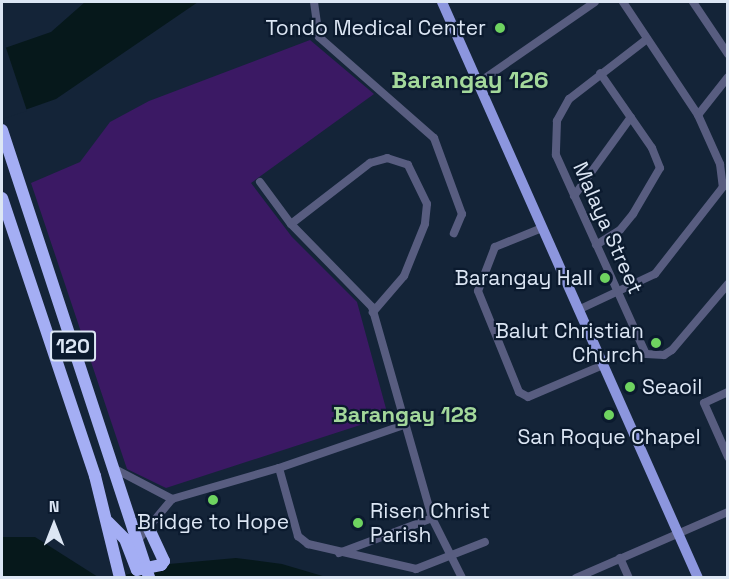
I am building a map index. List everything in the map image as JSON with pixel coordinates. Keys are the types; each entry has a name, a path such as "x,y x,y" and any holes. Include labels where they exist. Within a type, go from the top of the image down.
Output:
{"highway":[{"name":"120","path":"2,130 149,578"},
{"name":"120","path":"2,198 108,522 120,575"},
{"path":"108,522 125,539 137,570 161,565 164,561 147,525"}],"main road":[{"path":"442,2 698,578"}],"street":[{"path":"314,2 319,37 434,138 462,214 454,233"},
{"path":"478,83 595,2"},
{"path":"578,310 655,274 666,263 725,184 720,164 698,115 623,2"},
{"path":"693,2 728,54"},
{"name":"Malaya Street","path":"647,39 569,99 556,121 556,155 641,348 655,357 672,350 728,284"},
{"path":"596,245 620,230 633,214 660,168 652,148 600,73"},
{"path":"698,115 728,77"},
{"path":"574,196 631,117"},
{"path":"291,224 370,163 387,158 408,165 427,204 425,224 404,276 373,312"},
{"path":"260,182 291,224 365,297 373,312 432,518 462,578"},
{"path":"542,228 495,247 477,291 519,392 528,397 603,365"},
{"path":"728,392 704,403 728,457"},
{"path":"138,540 147,525 172,499 279,468 404,425"},
{"path":"113,468 172,499"},
{"path":"279,468 298,536 308,544 416,569 485,542"},
{"path":"579,577 728,512"},
{"path":"339,553 432,518"},
{"path":"620,558 629,578"}],"shaded area":[{"path":"85,2 198,2 56,99 2,118 2,49 51,32"},
{"path":"310,40 374,94 251,183 292,237 357,302 388,416 166,488 127,469 31,183 80,162 110,122 149,101"},
{"path":"2,537 35,537 98,577 2,577"},
{"path":"236,558 282,564 326,577 113,578 169,564"}],"pier":[{"path":"5,45 27,111 2,119 2,46"}],"place":[{"name":"Tondo Medical Center","path":"500,28"},
{"name":"Barangay Hall","path":"605,278"},
{"name":"Balut Christian Church","path":"656,343"},
{"name":"Seaoil","path":"630,387"},
{"name":"San Roque Chapel","path":"609,415"},
{"name":"Bridge to Hope","path":"213,500"},
{"name":"Risen Christ Parish","path":"358,523"}],"district":[{"name":"Barangay 126","path":"470,80"},
{"name":"Barangay 128","path":"405,415"}]}
